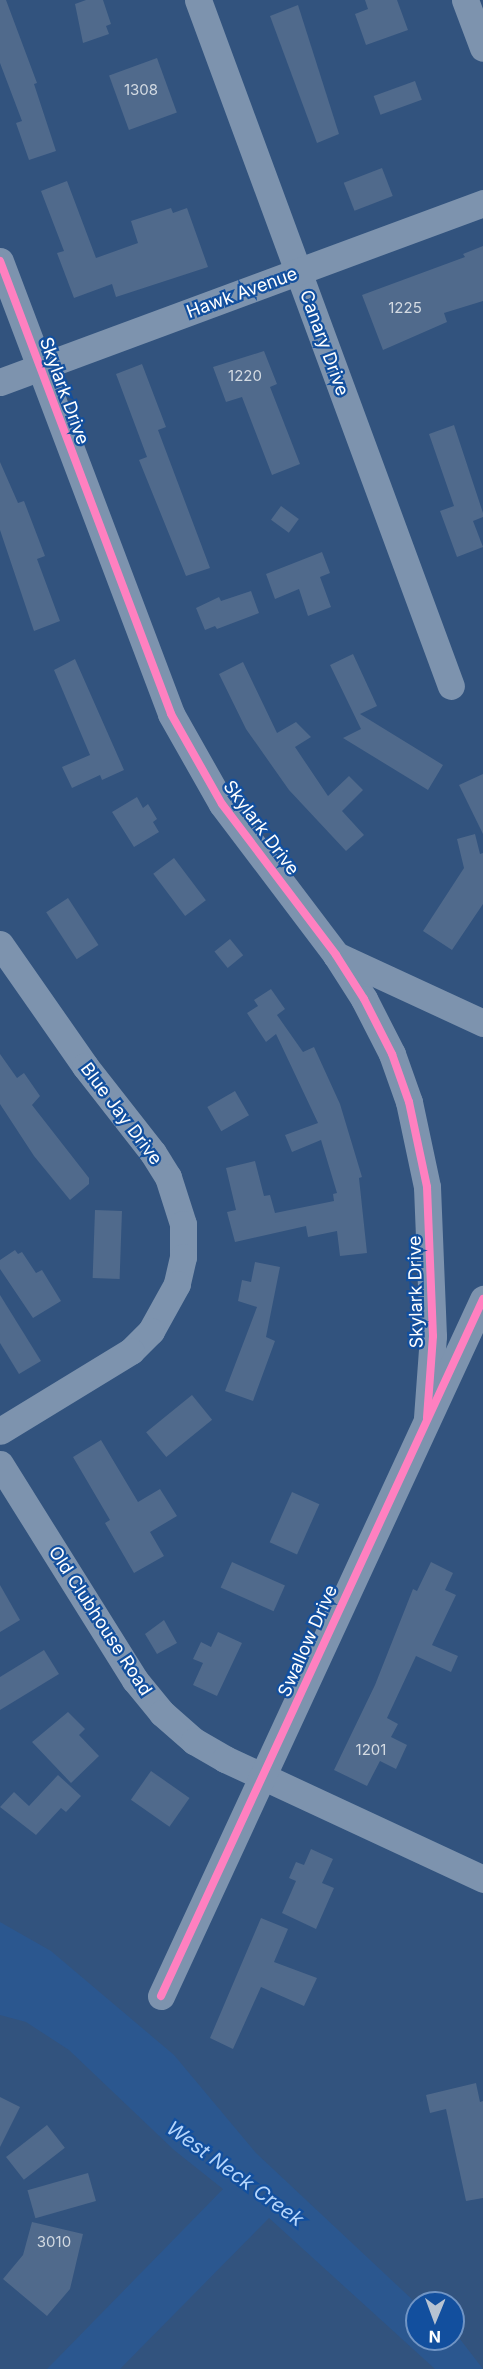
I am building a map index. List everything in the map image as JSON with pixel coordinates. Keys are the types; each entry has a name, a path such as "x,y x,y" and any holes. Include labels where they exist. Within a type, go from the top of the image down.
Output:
{"street":[{"name":"Canary Drive","path":"198,0 451,686"},
{"path":"465,0 483,48"},
{"name":"Hawk Avenue","path":"0,382 483,203"},
{"name":"Skylark Drive","path":"0,261 128,608 192,755 222,804 336,955 364,999 392,1054 422,1152 433,1262 427,1418"},
{"name":"Blue Jay Drive","path":"0,944 85,1066 153,1153 172,1185 183,1224 183,1257 177,1284 151,1331 131,1351 0,1431"},
{"name":"Skylark Drive","path":"336,955 483,1023"},
{"name":"Swallow Drive","path":"161,1996 483,1299"},
{"name":"Old Clubhouse Road","path":"0,1464 135,1680 162,1713 194,1741 263,1777 483,1879"}],"water":[{"name":"West Neck Creek","path":"0,1922 51,1951 174,2055 256,2153 405,2293 405,2342 269,2218 120,2369 47,2369 223,2189 174,2150 69,2050 26,2022 0,2015"},
{"path":"465,2346 483,2369 435,2369 415,2351 465,2351"}],"building":[{"path":"0,0 6,0 37,83 34,84 56,151 29,160 16,123 22,121 0,63"},
{"path":"86,0 103,0 111,24 106,26 109,34 83,43 75,4"},
{"path":"365,0 397,0 408,30 366,45 355,14 368,9"},
{"path":"298,5 339,134 317,143 270,16"},
{"path":"157,58 177,113 129,130 109,75"},
{"path":"415,81 422,100 380,115 374,96"},
{"path":"382,168 393,196 354,211 344,183"},
{"path":"67,181 96,258 138,243 131,221 171,208 173,213 187,208 208,267 116,297 112,284 74,298 57,253 64,251 41,191"},
{"path":"483,246 483,301 444,313 447,322 383,350 362,295 465,257 463,254"},
{"path":"264,351 277,384 270,387 300,464 272,475 242,397 226,402 213,367"},
{"path":"142,364 166,427 158,430 210,568 186,576 139,460 147,457 116,374"},
{"path":"454,425 483,513 483,517 473,521 483,547 457,557 440,511 454,506 429,434"},
{"path":"0,462 18,503 24,501 45,556 37,559 60,621 34,631 0,530"},
{"path":"281,506 299,519 289,533 271,520"},
{"path":"322,552 330,573 320,577 331,607 308,616 299,589 275,599 266,574"},
{"path":"251,591 259,613 217,629 215,626 205,630 196,608 219,597 221,601"},
{"path":"353,654 377,706 360,714 443,765 428,790 343,738 361,729 330,665"},
{"path":"75,659 124,770 102,780 100,775 72,788 62,767 90,755 54,670"},
{"path":"243,662 277,733 296,722 311,737 295,747 328,796 349,776 363,790 342,811 364,835 346,851 289,790 246,729 219,674"},
{"path":"483,774 483,834 459,785"},
{"path":"137,797 143,808 148,804 157,819 153,822 159,832 134,847 112,812"},
{"path":"475,834 480,854 483,853 483,904 452,950 423,931 464,868 457,839"},
{"path":"174,858 206,900 185,916 153,874"},
{"path":"68,898 98,945 77,959 46,912"},
{"path":"230,939 243,955 228,968 214,952"},
{"path":"271,989 285,1009 277,1015 303,1052 314,1047 340,1104 362,1177 359,1178 367,1253 340,1256 337,1231 308,1237 306,1226 235,1242 227,1212 236,1210 226,1168 255,1161 264,1196 270,1195 275,1213 334,1201 333,1194 337,1193 321,1140 292,1152 285,1135 318,1123 276,1034 266,1042 247,1013 258,1006 254,1000"},
{"path":"0,1054 17,1078 24,1073 40,1096 32,1105 89,1178 89,1184 70,1200 34,1156 0,1104"},
{"path":"235,1091 249,1115 221,1131 207,1107"},
{"path":"95,1210 122,1211 120,1279 93,1278"},
{"path":"15,1250 18,1254 22,1252 36,1273 42,1270 61,1301 33,1318 0,1269 0,1260"},
{"path":"255,1262 280,1267 266,1337 275,1341 253,1401 225,1391 257,1307 238,1301 242,1280 251,1282"},
{"path":"0,1295 41,1361 19,1374 0,1343"},
{"path":"192,1395 212,1420 166,1457 146,1432"},
{"path":"101,1440 138,1502 160,1489 177,1516 150,1532 164,1556 134,1573 105,1523 110,1520 73,1457"},
{"path":"292,1492 319,1504 297,1554 270,1542"},
{"path":"232,1562 285,1586 274,1611 221,1588"},
{"path":"431,1562 453,1573 445,1590 456,1595 432,1645 458,1656 451,1672 416,1656 387,1718 398,1724 391,1737 407,1745 396,1769 380,1761 367,1786 334,1770 375,1685 413,1589 417,1591"},
{"path":"0,1585 20,1620 0,1632"},
{"path":"164,1620 177,1643 157,1654 145,1634"},
{"path":"218,1632 242,1643 217,1696 193,1685 203,1663 193,1659 201,1642 211,1647"},
{"path":"44,1650 59,1674 0,1710 0,1677"},
{"path":"68,1712 85,1729 79,1735 99,1756 71,1783 32,1742"},
{"path":"151,1771 190,1798 169,1827 131,1800"},
{"path":"58,1775 81,1796 66,1812 61,1808 36,1835 0,1807 14,1792 29,1806"},
{"path":"311,1849 333,1859 322,1883 334,1888 316,1929 282,1913 296,1881 289,1878 296,1862 304,1865"},
{"path":"261,1918 288,1929 274,1962 317,1978 304,2006 261,1987 233,2049 210,2038"},
{"path":"476,2083 480,2102 483,2101 483,2198 466,2201 446,2109 430,2113 426,2095"},
{"path":"0,2097 20,2107 0,2147"},
{"path":"47,2125 65,2148 24,2180 6,2157"},
{"path":"88,2173 96,2201 35,2218 27,2190"},
{"path":"32,2222 83,2234 70,2289 47,2316 3,2279 23,2255"}],"cycle path":[{"path":"0,261 171,714 222,804 336,955 364,999 392,1054 409,1102 427,1187 433,1336 427,1418"},
{"path":"161,1996 483,1299"}]}
